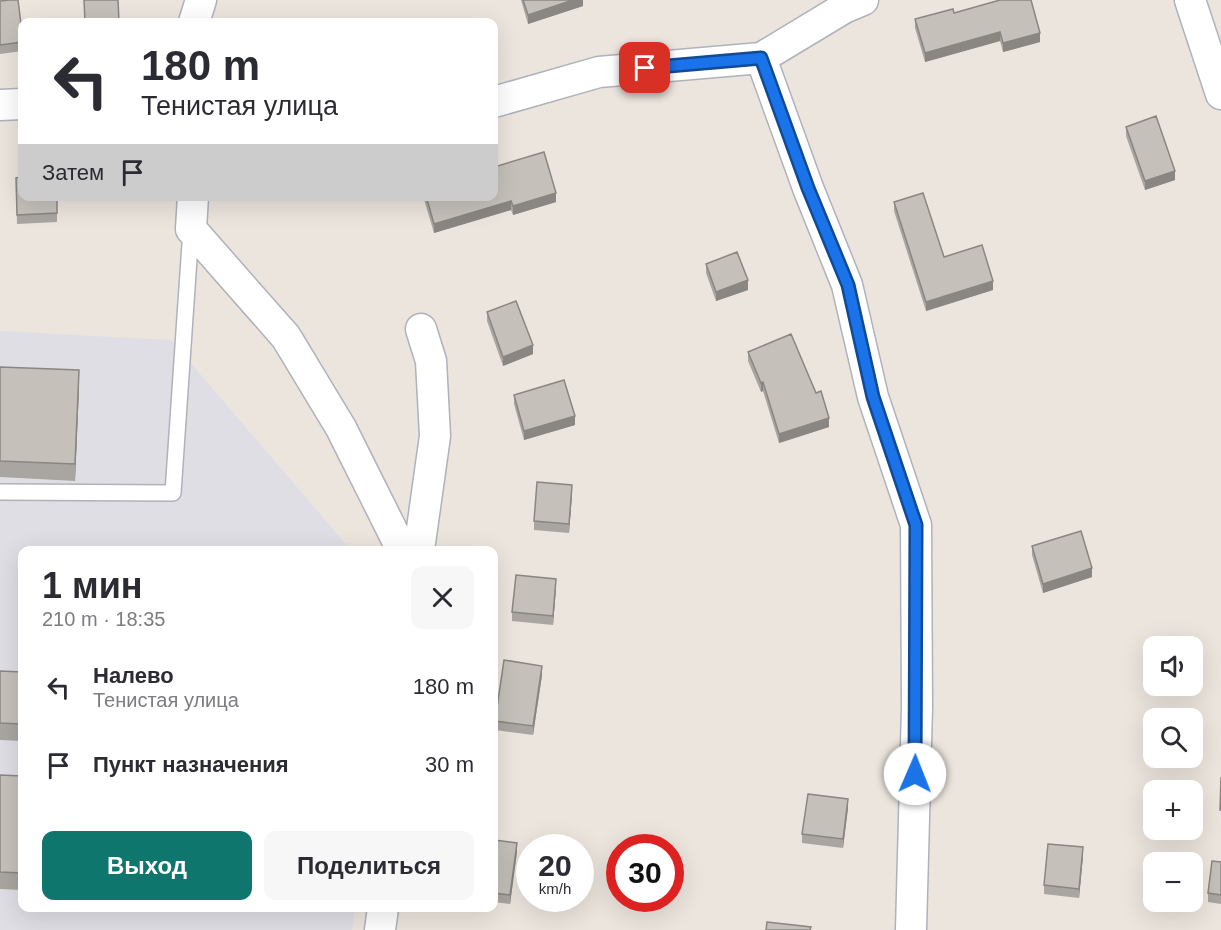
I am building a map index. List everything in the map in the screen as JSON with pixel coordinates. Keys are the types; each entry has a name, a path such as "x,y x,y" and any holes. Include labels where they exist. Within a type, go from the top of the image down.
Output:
{"street":[{"path":"195,18 201,0"},
{"path":"498,101 599,72 761,58 844,8 863,0"},
{"path":"1190,0 1221,94"},
{"path":"761,58 808,188 848,285 873,397 916,525 917,707 911,930"},
{"path":"0,105 18,104"},
{"path":"193,201 190,229 286,336 341,428 400,546"},
{"path":"419,546 435,436 431,361 422,329"},
{"path":"380,930 382,912"}],"lane":[{"path":"0,492 173,493 190,229"}],"shaded area":[{"path":"0,331 171,340 348,546 18,546 18,689 0,687 0,477 74,481 0,384"},
{"path":"0,740 18,741 18,793 0,792"},
{"path":"0,889 18,890 18,912 354,912 352,930 0,930"}],"building":[{"path":"18,0 20,18 18,18 18,43 0,45 0,1"},
{"path":"84,0 118,0 119,18 85,18"},
{"path":"523,0 573,0 528,15"},
{"path":"1000,0 1031,0 1040,33 1003,43 1000,32 925,53 915,19 953,9 954,13"},
{"path":"1156,116 1175,171 1145,181 1126,127"},
{"path":"544,152 556,193 513,206 511,201 434,224 427,201 498,201 498,166"},
{"path":"16,178 18,178 18,201 57,201 57,213 17,215"},
{"path":"923,193 944,257 982,245 993,281 926,302 894,202"},
{"path":"737,252 748,280 716,292 706,264"},
{"path":"516,301 533,345 503,357 487,312"},
{"path":"791,334 816,393 821,391 829,418 779,434 763,382 761,383 748,352"},
{"path":"0,367 79,370 75,464 0,461"},
{"path":"564,380 575,416 524,431 514,395"},
{"path":"537,482 572,485 569,524 534,521"},
{"path":"1081,531 1092,568 1043,584 1032,546"},
{"path":"516,575 556,579 553,616 512,612"},
{"path":"504,660 542,666 533,726 498,721 498,701"},
{"path":"0,671 18,672 18,724 0,723"},
{"path":"0,775 18,776 18,873 0,872"},
{"path":"808,794 848,799 843,839 802,834"},
{"path":"498,841 516,843 510,895 498,894"},
{"path":"1048,844 1083,847 1079,889 1044,885"},
{"path":"1212,861 1221,862 1221,895 1208,893"},
{"path":"767,922 811,927 810,930 766,930"}],"route":[{"path":"645,68 761,58 808,188 848,285 873,397 916,525 915,774"}]}
